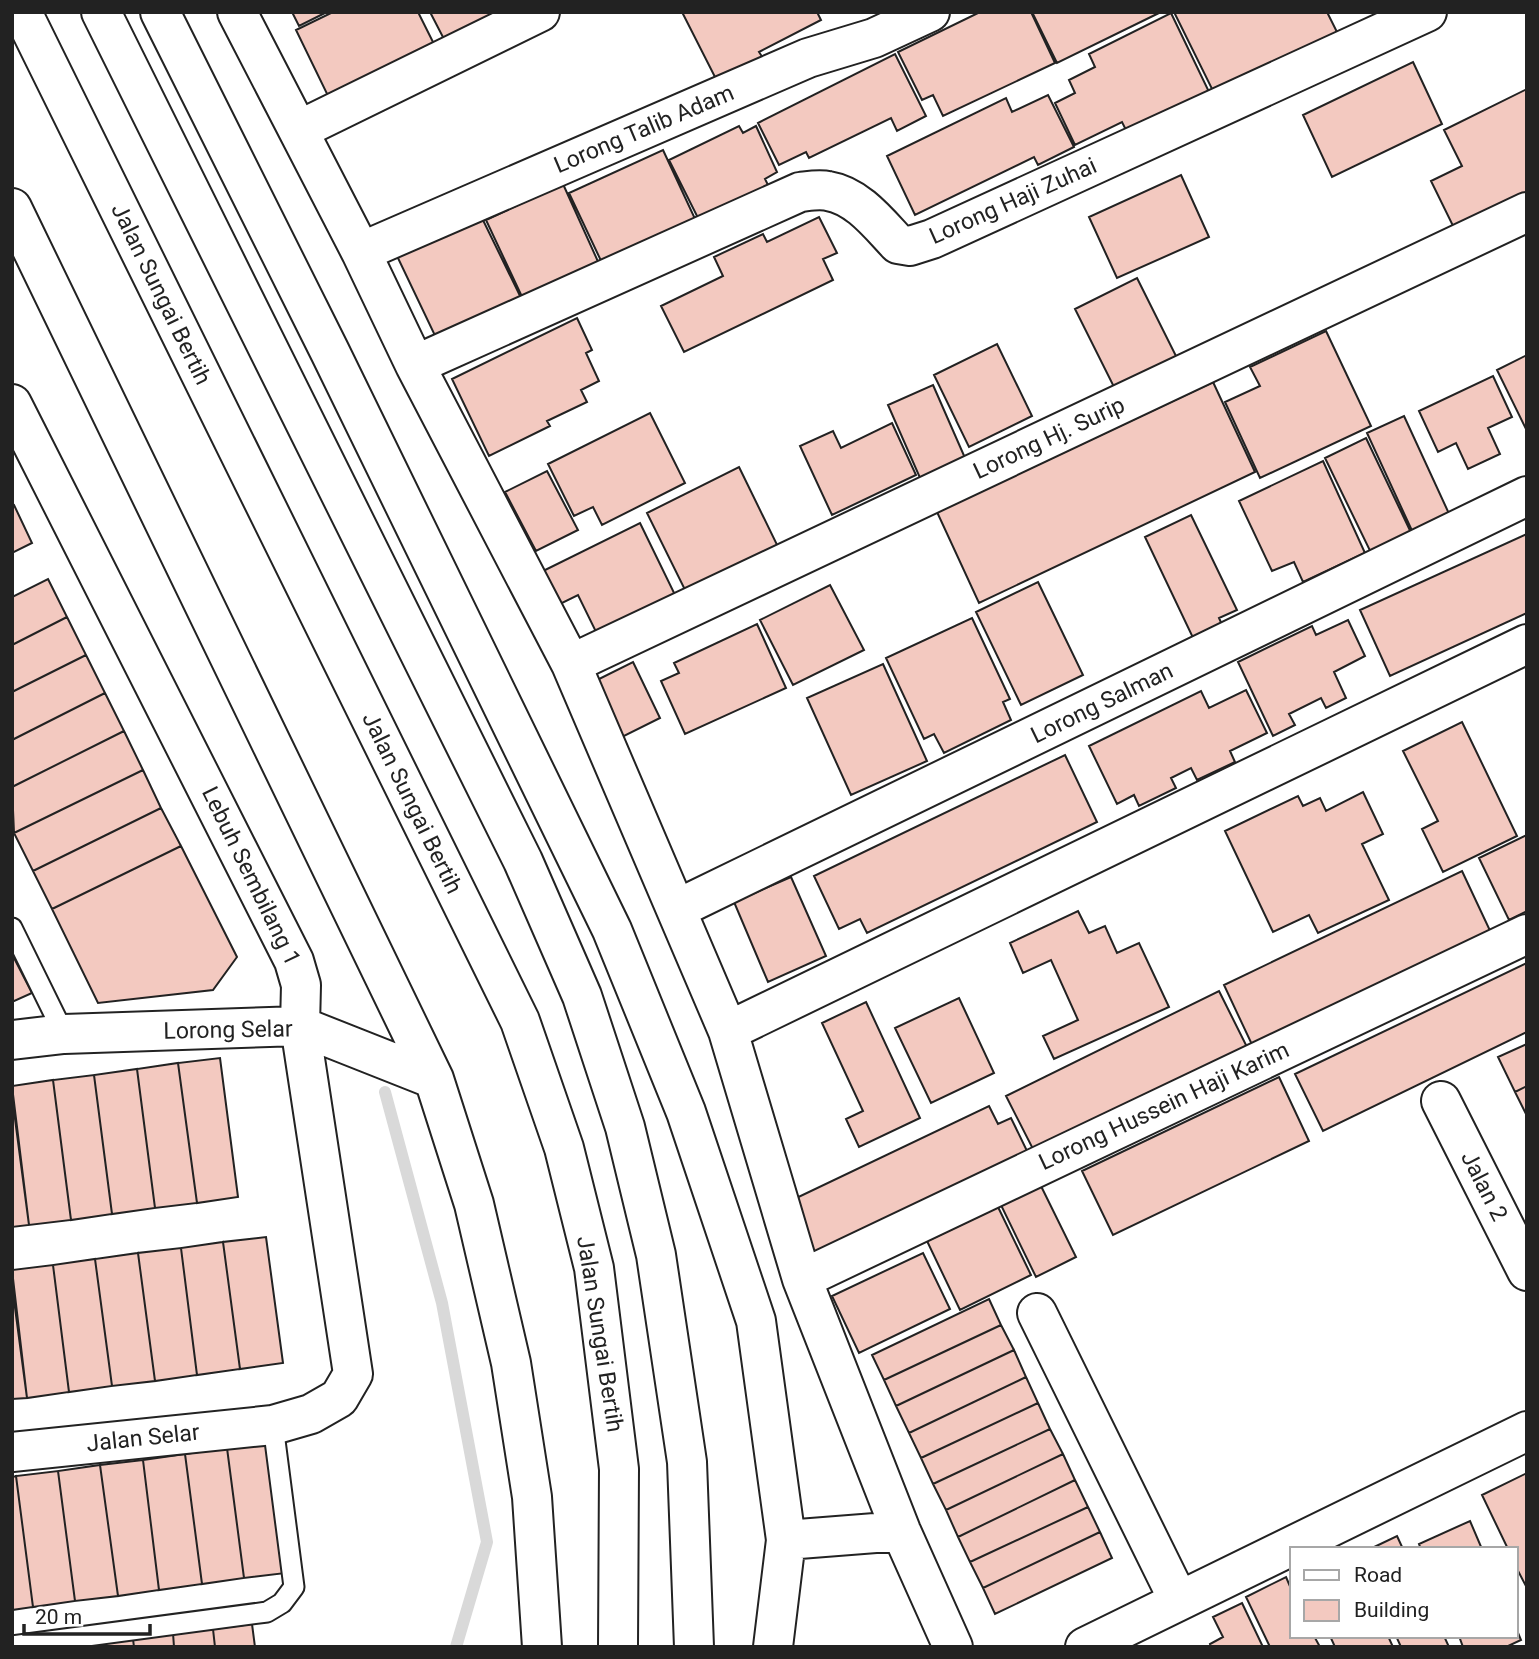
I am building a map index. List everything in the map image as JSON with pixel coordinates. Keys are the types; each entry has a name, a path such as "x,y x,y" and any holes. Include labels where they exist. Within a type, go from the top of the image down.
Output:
{"street":[{"name":"Jalan Sungai Bertih","path":"22,12 520,1021 564,1149 594,1268 620,1469 618,1647"},
{"path":"101,12 523,861 582,996 625,1127 656,1255 687,1462 694,1647"},
{"path":"160,12 331,352 622,954 686,1112 755,1321 786,1539 774,1647"},
{"path":"237,12 570,664 728,1031 802,1279 901,1531 953,1647"},
{"path":"299,130 540,12"},
{"name":"Lorong Talib Adam","path":"361,252 808,58 874,38 930,12"},
{"name":"Lorong Haji Zuhai","path":"415,365 800,192 828,191 848,198 870,213 898,244 910,246 932,239 1427,12"},
{"path":"12,208 435,1079 474,1204 511,1363 532,1497 542,1646"},
{"name":"Lorong Hj. Surip","path":"570,664 1527,212"},
{"name":"Lebuh Sembilang 1","path":"12,404 294,961 301,985 300,1026 353,1374 339,1398 311,1414 273,1425"},
{"name":"Lorong Salman","path":"677,909 1527,496"},
{"path":"728,1031 1527,644"},
{"name":"Lorong Hussein Haji Karim","path":"802,1279 1527,934"},
{"name":"Lorong Selar","path":"12,1040 64,1034 300,1026 435,1079"},
{"name":"Jalan 2","path":"1441,1101 1527,1271"},
{"path":"1037,1313 1179,1601"},
{"name":"Jalan Selar","path":"12,1452 273,1425"},
{"path":"1085,1647 1527,1430"},
{"path":"786,1539 901,1531"}],"lane":[{"path":"12,928 64,1034"},
{"path":"12,1646 267,1612 282,1603 294,1587 273,1425"}],"building":[{"path":"292,12 327,12 299,26"},
{"path":"333,12 418,12 436,48 330,100 296,30"},
{"path":"430,12 510,12 446,43"},
{"path":"682,12 817,12 821,20 759,52 763,58 717,81"},
{"path":"980,12 1031,12 1055,63 943,116 933,95 922,100 898,52"},
{"path":"1032,12 1161,12 1057,63"},
{"path":"1174,12 1327,12 1338,34 1215,95"},
{"path":"1171,13 1211,96 1129,136 1122,122 1075,145 1055,103 1075,93 1069,80 1095,67 1089,54"},
{"path":"895,54 926,116 897,131 891,118 809,158 806,152 779,165 758,123"},
{"path":"1413,62 1442,124 1332,177 1303,115"},
{"path":"1527,89 1527,197 1456,232 1431,181 1462,166 1444,130"},
{"path":"1048,95 1074,147 1038,165 1034,157 915,215 887,156 1006,98 1012,112"},
{"path":"739,126 743,133 756,126 777,172 765,179 769,187 699,220 669,160"},
{"path":"663,150 696,221 603,265 569,193"},
{"path":"1181,175 1209,237 1117,278 1089,217"},
{"path":"563,184 600,266 524,301 486,220"},
{"path":"481,216 524,304 439,344 397,256"},
{"path":"819,217 837,253 823,259 833,280 684,352 661,306 723,276 714,257 763,234 767,242"},
{"path":"1137,278 1181,366 1119,397 1075,309"},
{"path":"577,318 592,350 586,353 599,381 581,390 587,402 547,421 550,426 489,456 452,379"},
{"path":"1326,331 1371,426 1260,478 1225,402 1260,386 1250,367"},
{"path":"997,344 1032,416 969,447 934,375"},
{"path":"1527,355 1527,431 1497,370"},
{"path":"1493,376 1512,417 1488,428 1500,454 1468,469 1456,443 1438,452 1419,411"},
{"path":"1213,382 1255,472 979,603 937,512"},
{"path":"933,385 969,467 924,487 888,405"},
{"path":"650,413 685,483 602,525 593,507 574,516 548,464"},
{"path":"1404,416 1451,518 1414,535 1367,433"},
{"path":"892,423 916,475 832,515 800,446 833,431 841,448"},
{"path":"1366,438 1415,541 1375,561 1325,458"},
{"path":"1323,461 1365,553 1303,582 1294,562 1272,571 1239,501"},
{"path":"739,467 782,555 690,600 647,513"},
{"path":"547,471 578,530 536,551 505,492"},
{"path":"14,505 32,543 12,553 12,506"},
{"path":"1191,515 1237,610 1219,618 1224,629 1195,642 1145,537"},
{"path":"640,523 678,601 600,640 578,595 558,605 541,572"},
{"path":"1527,534 1527,613 1390,676 1360,610"},
{"path":"48,579 67,617 12,645 12,597"},
{"path":"1038,582 1083,675 1021,705 976,612"},
{"path":"830,585 864,650 793,685 760,620"},
{"path":"67,617 86,655 12,692 12,645"},
{"path":"972,618 1010,699 1003,702 1011,720 944,753 934,734 924,739 886,658"},
{"path":"1348,620 1365,656 1334,672 1346,698 1326,708 1321,698 1289,714 1295,725 1273,736 1238,662 1312,626 1316,635"},
{"path":"757,624 786,688 685,734 661,681 679,673 674,663"},
{"path":"86,655 105,693 12,740 12,692"},
{"path":"633,662 660,718 620,738 593,682"},
{"path":"883,664 927,761 851,795 807,698"},
{"path":"1246,690 1267,733 1230,751 1235,762 1197,780 1191,768 1171,778 1176,788 1139,806 1134,795 1117,804 1089,746 1201,691 1209,708"},
{"path":"105,693 124,731 12,787 12,740"},
{"path":"1462,722 1517,836 1443,872 1422,829 1438,821 1403,751"},
{"path":"124,731 143,770 14,833 12,787"},
{"path":"1065,755 1097,822 867,933 860,919 839,929 814,876"},
{"path":"143,770 161,808 33,871 14,833"},
{"path":"1363,792 1383,834 1362,844 1389,900 1318,933 1309,915 1273,932 1225,831 1298,796 1303,806 1320,798 1326,811"},
{"path":"161,808 181,846 52,909 33,871"},
{"path":"1527,835 1527,911 1509,920 1479,858"},
{"path":"181,846 237,957 213,990 98,1003 52,909"},
{"path":"1462,871 1493,937 1255,1051 1224,985"},
{"path":"791,877 826,956 768,982 734,902"},
{"path":"1078,911 1089,933 1105,926 1117,953 1139,943 1169,1007 1054,1059 1043,1036 1078,1020 1051,960 1023,973 1010,943"},
{"path":"12,954 32,993 12,1002"},
{"path":"1527,963 1527,1032 1323,1131 1295,1074"},
{"path":"1219,991 1248,1049 1035,1153 1006,1096"},
{"path":"959,998 994,1073 931,1103 895,1028"},
{"path":"866,1002 920,1118 859,1147 846,1119 863,1111 822,1023"},
{"path":"1527,1044 1527,1086 1515,1092 1498,1057"},
{"path":"220,1058 238,1197 197,1203 178,1063"},
{"path":"178,1063 197,1203 155,1208 137,1069"},
{"path":"137,1069 155,1208 112,1214 94,1075"},
{"path":"94,1075 112,1214 71,1220 53,1080"},
{"path":"1279,1077 1309,1141 1113,1235 1082,1171"},
{"path":"53,1080 71,1220 29,1225 12,1086"},
{"path":"1527,1086 1527,1116 1515,1092"},
{"path":"12,1096 29,1225 12,1227"},
{"path":"989,1106 998,1124 1011,1118 1028,1153 815,1256 790,1201"},
{"path":"1039,1182 1076,1257 1036,1277 999,1201"},
{"path":"998,1207 1031,1275 960,1310 927,1241"},
{"path":"266,1237 283,1363 240,1369 223,1242"},
{"path":"223,1242 240,1369 197,1375 181,1248"},
{"path":"181,1248 197,1375 155,1381 138,1253"},
{"path":"138,1253 155,1381 112,1386 95,1259"},
{"path":"923,1253 950,1309 859,1353 832,1296"},
{"path":"95,1259 112,1386 69,1392 53,1265"},
{"path":"53,1265 69,1392 27,1398 12,1270"},
{"path":"12,1285 27,1398 12,1399"},
{"path":"989,1299 1001,1325 884,1380 872,1355"},
{"path":"1001,1325 1014,1350 896,1406 884,1380"},
{"path":"1014,1350 1026,1377 909,1433 896,1406"},
{"path":"1026,1377 1038,1403 921,1458 909,1433"},
{"path":"1038,1403 1050,1429 933,1484 921,1458"},
{"path":"1050,1429 1063,1454 946,1510 933,1484"},
{"path":"269,1442 286,1573 244,1578 227,1448"},
{"path":"227,1448 244,1578 202,1584 185,1454"},
{"path":"185,1454 202,1584 159,1590 143,1460"},
{"path":"1063,1454 1075,1480 958,1537 946,1510"},
{"path":"143,1460 159,1590 118,1596 100,1465"},
{"path":"100,1465 118,1596 75,1601 58,1471"},
{"path":"58,1471 75,1601 33,1607 16,1476"},
{"path":"1527,1473 1527,1588 1518,1571 1518,1547 1507,1547 1482,1495"},
{"path":"16,1476 33,1607 12,1610 12,1477"},
{"path":"1075,1480 1088,1507 970,1562 958,1537"},
{"path":"1088,1507 1100,1532 983,1588 970,1562"},
{"path":"1470,1521 1481,1547 1420,1547 1419,1544"},
{"path":"1100,1532 1112,1558 995,1614 983,1588"},
{"path":"1397,1536 1402,1547 1374,1547"},
{"path":"1286,1577 1290,1586 1290,1638 1315,1638 1320,1647 1270,1647 1246,1597"},
{"path":"1242,1603 1263,1647 1211,1647 1210,1644 1223,1637 1213,1617"},
{"path":"252,1624 255,1647 215,1647 213,1629"},
{"path":"213,1629 215,1647 174,1647 173,1633"},
{"path":"173,1633 174,1647 134,1647 133,1639"},
{"path":"1518,1633 1521,1640 1506,1647 1463,1647 1460,1638 1518,1638"},
{"path":"1331,1638 1389,1638 1393,1647 1335,1647"},
{"path":"1397,1638 1445,1638 1449,1647 1401,1647"},
{"path":"133,1639 134,1647 94,1647 93,1643"}],"waterway":[{"path":"385,1092 442,1303 487,1542 456,1647"}]}
